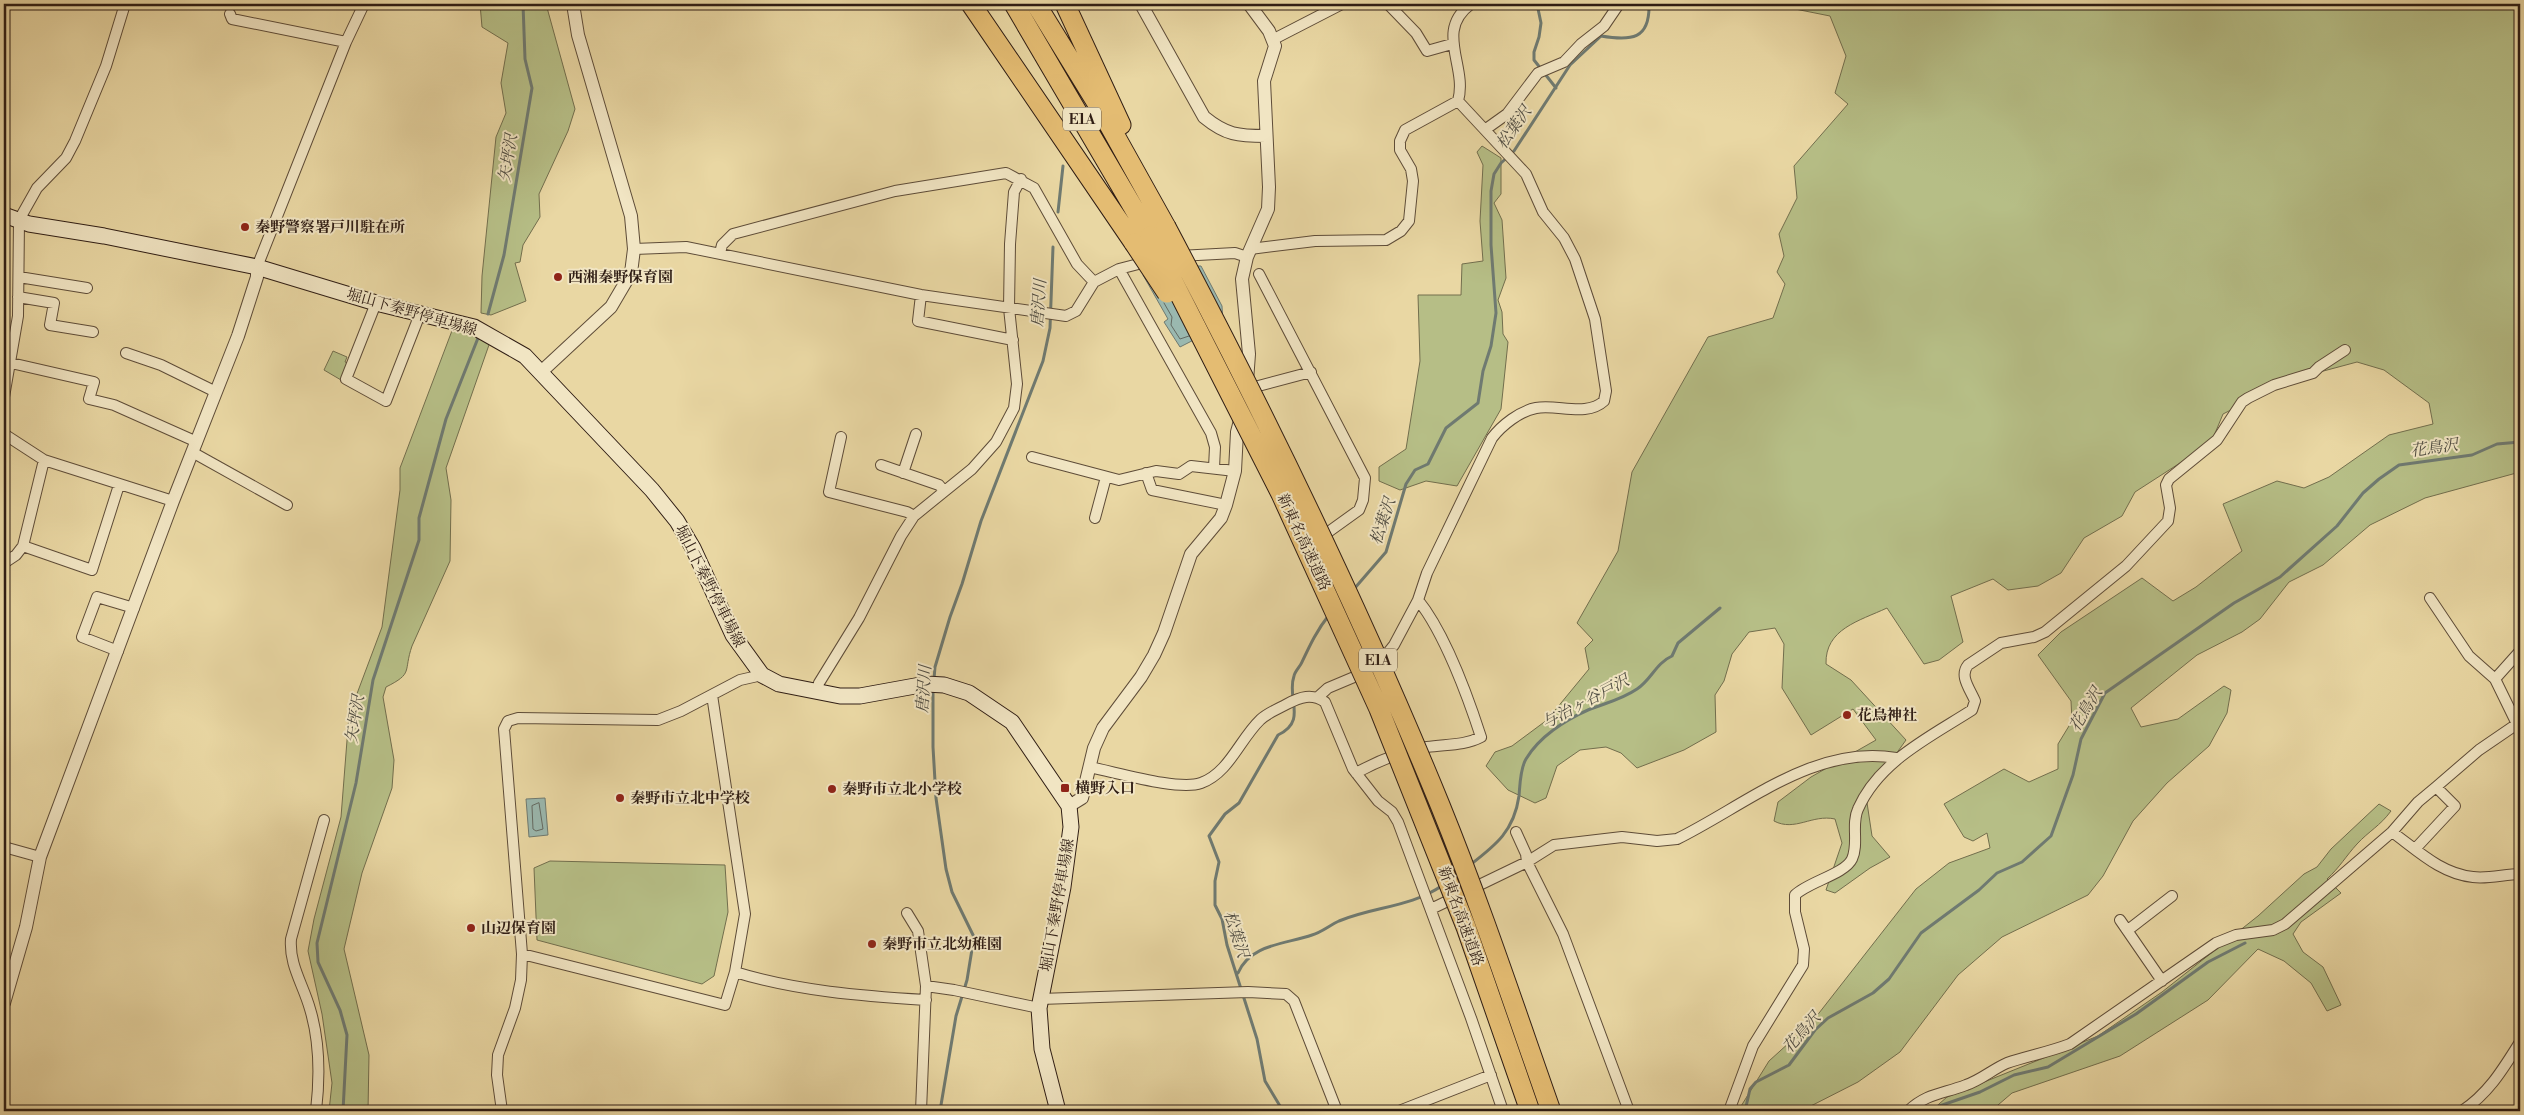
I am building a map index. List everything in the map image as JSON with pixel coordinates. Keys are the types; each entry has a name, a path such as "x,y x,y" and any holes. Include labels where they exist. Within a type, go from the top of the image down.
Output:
{"highway":[{"path":"971,4 1150,235"},
{"name":"新東名高速道路","path":"1014,4 1150,235 1290,512 1379,709 1466,927 1530,1111"},
{"name":"新東名高速道路","path":"1036,4 1098,105 1150,235 1234,356 1299,485 1395,698 1441,807 1485,921 1551,1111"},
{"path":"1065,4 1150,235"}],"main road":[{"name":"堀山下秦野停車場線","path":"4,215 37,226 104,236 257,267 376,303 474,327 525,356 652,490 677,521 693,548 734,635 762,674 779,684 816,693 860,696 926,684 944,685 969,693 992,706 1012,722 1069,806 1071,827 1063,887 1039,1004 1042,1049 1058,1111"}],"street":[{"path":"4,397 11,362 18,297 18,220 37,188 66,158 75,141 106,66 125,4"},
{"path":"4,1003 7,979 26,928 40,858 173,501 238,336 257,276 257,267 346,42 364,4"},
{"path":"540,372 611,307 631,273 634,249 631,216 578,35 573,4"},
{"path":"1141,4 1204,117 1218,128 1238,136 1266,136"},
{"path":"1069,806 1082,798 1094,748 1103,728 1141,677 1164,633 1191,554 1221,518 1235,470 1237,432 1247,389 1249,354 1242,279 1249,253 1268,209 1269,187 1264,80 1275,46 1274,40 1249,4"},
{"path":"1274,40 1342,4"},
{"path":"1388,4 1408,22 1427,51 1452,44"},
{"path":"634,249 686,247 921,295 1066,316 1076,311 1094,282 1119,269 1142,262 1196,254 1249,253 1315,241 1386,240 1401,231 1409,221 1413,181 1411,169 1400,150 1400,141 1405,130 1458,101 1460,92 1459,67 1452,44 1454,27 1457,18 1471,4"},
{"path":"1486,129 1512,108 1541,71 1564,62 1575,52 1580,44 1604,26 1619,4"},
{"path":"230,14 232,19 346,42"},
{"path":"1089,767 1179,785 1200,783 1220,771 1248,732 1262,718 1297,700 1318,697 1328,688 1378,666 1394,645 1418,600 1431,564 1492,438 1498,430 1523,413 1538,407 1583,408 1594,406 1604,400 1606,391 1595,319 1575,259 1564,238 1543,212 1526,174 1458,101"},
{"path":"720,253 722,245 733,234 896,191 1006,172 1034,188 1077,264 1094,282"},
{"path":"816,693 819,683 859,618 901,536 914,516 972,470 996,442 1014,408 1017,384 1009,308 1014,192 1021,179"},
{"path":"1119,269 1211,434 1215,447 1214,468"},
{"path":"1259,274 1365,478 1363,500 1359,510 1302,551"},
{"path":"19,277 87,288"},
{"path":"921,295 918,321 1013,340"},
{"path":"18,297 54,304 50,325 92,332"},
{"path":"376,303 346,379 386,401 420,314"},
{"path":"1729,1111 1753,1046 1803,965 1804,949 1795,912 1795,895 1801,889 1846,866 1852,859 1857,810 1871,788 1896,758 1972,710 1975,701 1964,677 1964,670 1968,665 2001,642 2034,637 2046,632 2126,566 2168,521 2170,508 2166,485 2169,479 2217,440 2242,402 2274,385 2313,373 2345,350"},
{"path":"126,353 162,365 216,392"},
{"path":"11,362 94,382 89,399 114,404 194,447 287,506"},
{"path":"1247,389 1311,372"},
{"path":"4,434 44,460 173,501"},
{"path":"903,473 916,434"},
{"path":"841,437 829,492 907,512 914,516"},
{"path":"1032,457 1119,480 1156,471 1179,474 1191,466 1235,470"},
{"path":"4,563 16,555 23,546 44,460"},
{"path":"881,465 939,485 944,491"},
{"path":"1146,473 1152,490 1226,505"},
{"path":"1095,518 1106,477"},
{"path":"23,546 91,575 119,485"},
{"path":"118,651 82,637 97,597 134,608"},
{"path":"1908,1111 1928,1096 1971,1084 2006,1064 2047,1053 2070,1044 2216,943 2236,935 2274,930 2285,924 2392,832 2418,802 2479,750 2517,724 2494,679 2468,656 2430,598"},
{"path":"1356,773 1404,752 1429,746 1462,744 1481,738 1462,683 1428,612 1418,600"},
{"path":"2494,679 2520,651"},
{"path":"502,1111 497,1075 498,1055 515,1008 521,980 522,954 504,729 508,721 518,718 658,720 681,711 740,680 762,674"},
{"path":"522,954 725,1005 735,972 745,914 712,694"},
{"path":"1318,697 1325,702 1345,753 1356,773 1378,801 1392,812 1398,822 1504,1111"},
{"path":"1429,906 1527,862 1554,845 1622,837 1657,841 1677,839 1789,777 1820,763 1858,757 1882,756 1896,758"},
{"path":"2415,849 2455,806 2436,787"},
{"path":"316,1111 319,1083 316,1030 290,954 291,939 324,820"},
{"path":"1516,832 1526,854 1527,862 1562,934 1629,1111"},
{"path":"2392,832 2437,865 2457,874 2475,878 2520,874"},
{"path":"4,847 40,858"},
{"path":"2128,930 2172,896"},
{"path":"907,912 918,931 926,986 921,1111"},
{"path":"2120,920 2162,980"},
{"path":"735,972 761,980 800,988 926,1000"},
{"path":"926,986 1039,1004 1244,993 1286,994 1294,1001 1337,1111"},
{"path":"2462,1111 2478,1100 2496,1080 2520,1042"},
{"path":"1399,1111 1491,1074"}],"green space":[{"path":"480,4 546,4 575,109 568,131 539,194 540,217 523,245 520,262 515,263 526,301 491,315 481,313 482,276 496,137 506,113 501,83 508,43 482,27"},
{"path":"1770,4 2520,4 2520,472 2425,498 2370,525 2323,565 2289,582 2260,619 2242,632 2197,655 2131,708 2141,727 2178,719 2224,686 2231,690 2227,713 2209,746 2167,783 2133,821 2103,876 2088,895 2002,937 1958,975 1900,1052 1858,1082 1801,1111 1738,1111 1769,1061 1812,1022 1916,889 1949,863 1990,848 1987,833 1973,841 1964,837 1944,804 2004,769 2029,782 2058,769 2058,744 2072,721 2071,701 2038,655 2061,632 2142,578 2173,601 2196,587 2242,551 2223,504 2277,481 2304,488 2329,477 2389,435 2433,424 2429,403 2384,370 2357,362 2290,380 2223,414 2211,443 2135,492 2122,516 2084,538 2061,573 2038,586 2008,590 1993,579 1951,596 1963,642 1939,660 1924,664 1887,608 1855,622 1837,634 1827,652 1826,664 1851,680 1906,740 1866,796 1872,836 1890,857 1870,868 1835,893 1826,890 1842,843 1835,819 1827,818 1789,825 1782,824 1774,821 1778,802 1811,777 1876,740 1853,709 1811,735 1782,688 1784,644 1775,628 1749,632 1732,654 1724,681 1715,695 1716,732 1684,750 1637,768 1621,753 1606,747 1580,750 1557,766 1546,798 1535,803 1508,790 1486,766 1495,752 1512,746 1547,720 1589,669 1585,648 1593,640 1577,623 1618,551 1632,472 1708,337 1773,318 1785,284 1777,272 1784,256 1779,234 1797,198 1794,166 1848,104 1835,93 1846,56 1830,16"},
{"path":"1482,146 1501,158 1501,194 1494,203 1502,220 1506,278 1498,300 1502,312 1503,334 1508,342 1501,409 1457,486 1426,481 1400,490 1379,481 1379,467 1406,449 1420,361 1418,295 1461,295 1462,264 1483,261 1480,221 1483,165 1477,152"},
{"path":"453,328 490,342 446,468 451,500 450,561 412,646 406,671 401,678 386,687 383,697 394,760 392,788 362,873 344,949 369,1055 368,1111 329,1111 332,1083 322,1014 308,951 314,919 341,817 349,715 382,627 400,490 400,468"},
{"path":"333,351 347,357 345,362 348,363 341,380 324,370"},
{"path":"2379,804 2391,811 2383,821 2357,844 2327,879 2341,893 2301,922 2293,934 2303,952 2323,967 2341,1005 2327,1011 2311,983 2284,961 2258,949 2208,1000 2120,1056 2012,1093 1991,1111 1931,1111 1947,1097 2098,1036 2162,992 2258,916 2304,874 2317,867 2331,849"},
{"path":"550,861 725,865 728,912 714,976 702,984 537,940 534,868"}],"water":[{"path":"1176,266 1201,266 1222,306 1223,325 1180,347 1164,322 1168,319 1143,275 1158,269"},
{"path":"545,798 548,835 529,837 526,799"}],"waterway":[{"name":"矢坪沢","path":"488,314 504,255 532,88 525,59 523,4"},
{"path":"1537,4 1541,23 1534,60 1556,88"},
{"name":"松葉沢","path":"1354,589 1386,552 1406,484 1415,470 1428,464 1446,428 1478,403 1483,371 1491,346 1496,313 1491,245 1491,191 1494,174 1501,163 1514,151 1570,65 1601,36 1630,38 1637,35 1646,25 1649,4"},
{"name":"唐沢川","path":"1058,212 1063,166"},
{"name":"唐沢川","path":"934,679 935,667 981,521 1043,361 1050,328 1053,247"},
{"name":"矢坪沢","path":"343,1111 347,1035 340,1010 318,962 317,943 356,783 373,680 419,540 419,518 446,419 478,338"},
{"name":"花鳥沢","path":"1745,1111 1750,1089 1756,1082 1789,1065 1815,1030 1828,1018 1873,993 1889,979 1921,933 1979,890 1997,873 2022,862 2051,836 2073,775 2081,739 2105,693 2234,603 2280,577 2337,526 2363,493 2399,465 2472,455 2497,444 2520,442"},
{"name":"与治ヶ谷戸沢","path":"1470,865 1496,844 1508,828 1517,808 1521,772 1524,763 1538,743 1570,719 1637,689 1666,659 1672,656 1678,643 1720,608"},
{"name":"松葉沢","path":"1283,1111 1265,1081 1257,1039 1227,945 1222,919 1215,905 1215,881 1219,862 1209,836 1225,814 1239,803 1278,735 1292,723 1294,716 1292,684 1295,674 1317,632 1329,615"},
{"name":"唐沢川","path":"933,688 933,747 936,798 946,869 952,892 974,937 967,980 956,1016 940,1111"},
{"name":"与治ヶ谷戸沢","path":"1238,973 1251,956 1270,946 1316,934 1352,916 1405,903 1431,893 1443,885"},
{"path":"1925,1111 1980,1092 2014,1075 2048,1067 2136,1014 2208,962 2245,943"}],"place":[{"name":"秦野警察署戸川駐在所","path":"245,227"},
{"name":"西湘秦野保育園","path":"558,277"},
{"name":"花鳥神社","path":"1847,715"},
{"name":"横野入口","path":"1065,788"},
{"name":"秦野市立北小学校","path":"832,789"},
{"name":"秦野市立北中学校","path":"620,798"},
{"name":"山辺保育園","path":"471,928"},
{"name":"秦野市立北幼稚園","path":"872,944"}]}
